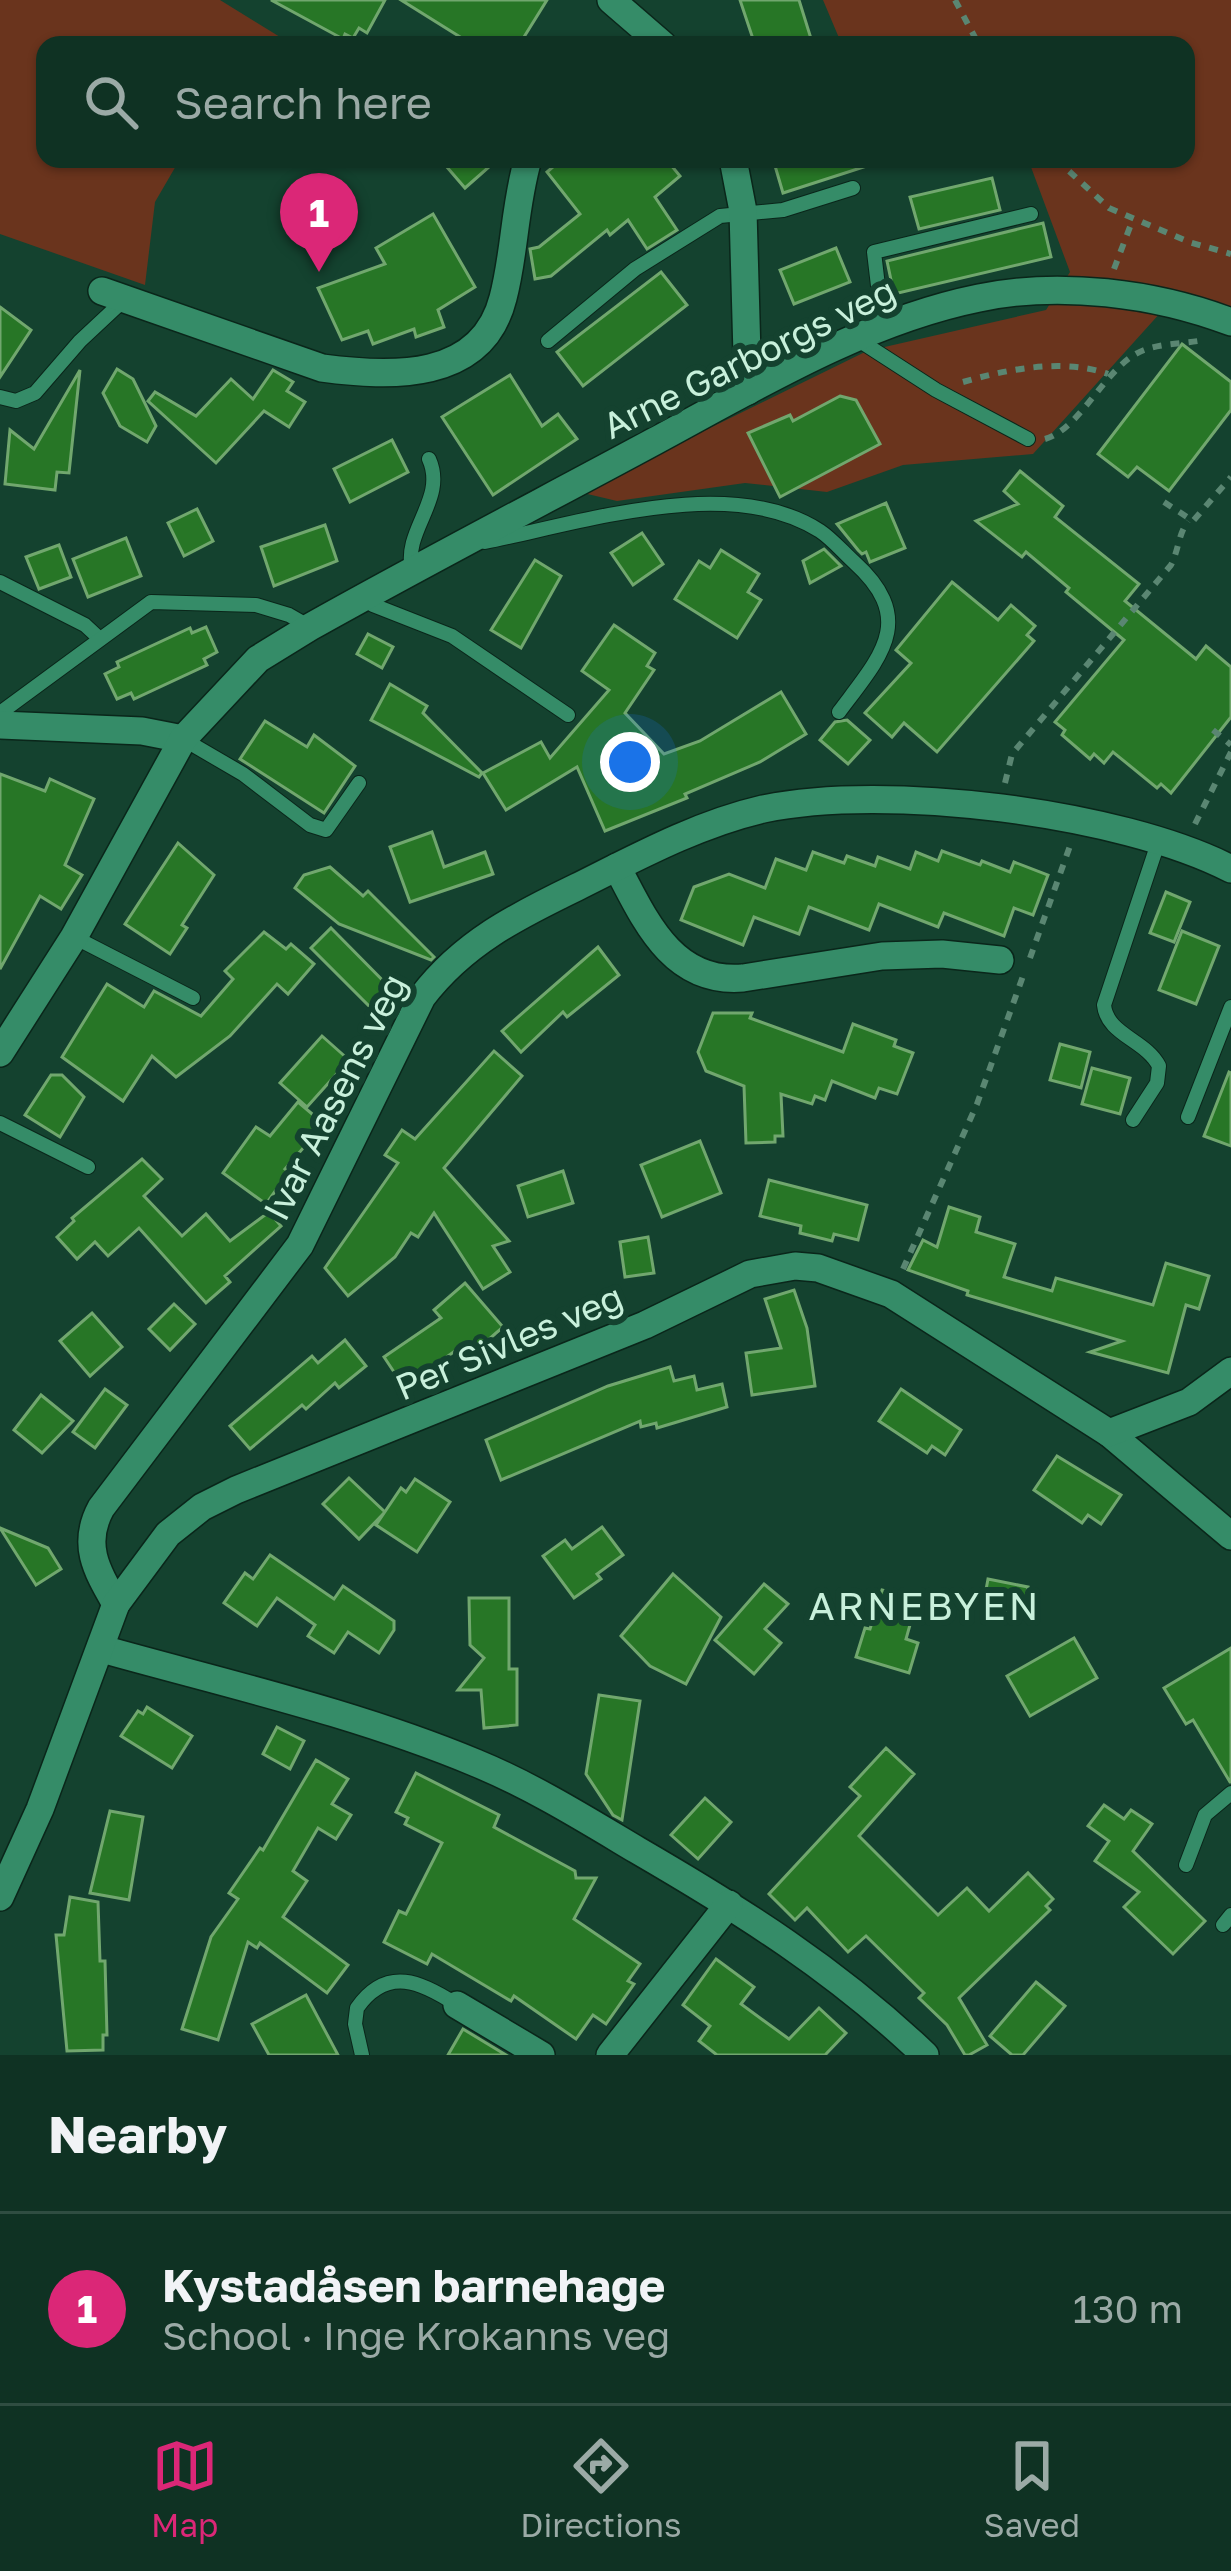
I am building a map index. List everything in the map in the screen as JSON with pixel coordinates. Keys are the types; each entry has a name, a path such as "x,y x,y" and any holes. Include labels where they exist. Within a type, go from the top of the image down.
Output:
{"street":[{"path":"611,0 645,36"},
{"path":"114,295 322,368 426,371 476,347 494,325 526,168"},
{"path":"735,168 743,211 748,391"},
{"name":"Arne Garborgs veg","path":"0,1053 74,937 183,739 258,659 310,627 748,391 870,333 981,297 1054,291 1169,304 1231,322"},
{"path":"0,725 142,731 183,739"},
{"name":"Ivar Aasens veg","path":"116,1604 92,1557 89,1543 95,1517 300,1245 422,997 457,957 491,931 724,820 811,801 910,800 1079,822 1171,844 1231,869"},
{"path":"617,867 647,924 668,951 689,968 715,978 910,954 1000,960"},
{"name":"Per Sivles veg","path":"0,1897 40,1808 116,1604 168,1534 221,1497 644,1325 749,1274 773,1268 818,1268 891,1294 1109,1433 1231,1536"},
{"path":"1109,1433 1189,1402 1231,1371"},
{"path":"102,1649 355,1720 479,1764 594,1825 807,1954 869,2001 925,2055"},
{"path":"610,2055 729,1904"},
{"path":"457,2006 541,2055"}],"lane":[{"path":"548,341 635,269 720,216 783,210 854,188"},
{"path":"1028,439 936,390 870,333 874,252 1031,214"},
{"path":"0,397 16,401 35,393 114,295"},
{"path":"412,569 408,546 436,479 429,459"},
{"name":"Arne Garborgs veg","path":"456,547 688,503 771,510 804,524 820,531 878,584 889,635 884,652 839,712"},
{"path":"0,582 85,626 100,639"},
{"path":"365,596 373,605 452,636 568,715"},
{"path":"0,713 152,602 256,605 310,627"},
{"path":"183,739 243,773 310,825 326,830 359,783"},
{"path":"1133,1120 1157,1083 1159,1066 1103,1011 1171,844"},
{"path":"74,937 193,998"},
{"path":"1188,1117 1231,1007"},
{"path":"0,1123 88,1167"},
{"path":"1186,1865 1205,1815 1231,1793"},
{"path":"362,2055 355,2024 357,2008 380,1986 411,1981 425,1984 457,2006"}],"path":[{"path":"955,0 975,36"},
{"path":"1067,168 1109,208 1231,254"},
{"path":"1104,295 1133,219"},
{"path":"1028,439 1051,439 1137,352 1205,340"},
{"path":"936,390 1056,366 1085,365 1110,375"},
{"path":"1001,810 1012,754 1171,565 1178,535 1188,520 1199,517 1231,477"},
{"path":"1164,502 1188,520"},
{"path":"1171,844 1231,748 1213,730"},
{"path":"891,1294 977,1103 1079,822"}],"shaded area":[{"path":"0,0 220,0 278,36 36,36 36,168 175,168 155,202 145,285 0,234"},
{"path":"823,0 1231,0 1231,310 1180,291 1033,454 903,465 827,492 745,483 617,501 579,492 867,351 1046,310 1070,272 1031,168 1195,168 1195,36 838,36"}],"building":[{"path":"271,0 385,0 367,33 359,28 354,36 337,36"},
{"path":"401,0 547,0 525,36 459,36"},
{"path":"740,0 799,0 810,36 752,36"},
{"path":"448,168 488,168 465,188"},
{"path":"552,168 673,168 680,176 655,197 677,230 647,249 628,220 610,235 607,230 551,276 535,279 530,249 580,214 547,172"},
{"path":"776,168 861,168 783,193"},
{"path":"992,178 1000,210 919,229 910,197"},
{"path":"433,214 475,287 438,310 444,327 416,337 414,329 373,344 368,331 342,340 318,288 385,264 376,248"},
{"path":"1043,223 1051,257 894,294 887,261"},
{"path":"836,248 850,282 794,304 780,270"},
{"path":"661,272 687,305 583,386 557,352"},
{"path":"0,307 31,330 0,377"},
{"path":"1182,344 1231,382 1231,410 1169,491 1137,467 1128,477 1098,454"},
{"path":"117,369 133,379 156,426 147,442 120,426 103,393"},
{"path":"80,370 69,473 57,472 55,490 5,484 10,430 34,449"},
{"path":"273,370 293,382 287,391 305,402 289,427 264,411 216,463 148,401 155,392 196,416 231,379 253,399"},
{"path":"510,375 542,426 558,414 577,439 493,495 442,417"},
{"path":"840,396 856,400 880,444 780,497 748,433 790,415 793,421"},
{"path":"392,440 408,472 350,502 334,469"},
{"path":"1020,471 1063,506 1055,517 1139,584 1125,601 1196,659 1206,646 1231,667 1231,717 1171,793 1161,784 1157,788 1113,752 1104,763 1094,754 1090,759 1062,735 1065,730 1055,722 1124,640 1026,552 1022,557 976,521 1018,504 1004,491"},
{"path":"886,503 905,548 870,562 837,524"},
{"path":"197,509 213,541 184,556 168,523"},
{"path":"325,525 337,561 274,586 261,547"},
{"path":"642,533 663,564 633,585 611,553"},
{"path":"126,538 141,576 88,597 73,559"},
{"path":"59,545 71,577 39,589 26,557"},
{"path":"824,549 841,566 810,583 803,561"},
{"path":"721,550 759,574 748,592 761,600 737,638 675,599 699,561 710,568"},
{"path":"535,560 561,576 521,648 491,630"},
{"path":"952,582 998,620 1011,605 1035,626 1027,635 1034,641 937,752 904,723 892,737 865,713 911,663 896,650"},
{"path":"614,625 655,653 647,666 654,670 625,713 664,754 700,741 781,692 806,734 760,762 685,794 687,798 605,831 577,767 506,810 483,773 541,742 550,758 609,690 582,671"},
{"path":"206,627 217,652 204,659 207,665 134,699 131,693 117,699 105,674 119,667 117,662 190,628 192,633"},
{"path":"368,634 393,647 382,668 357,654"},
{"path":"390,684 427,706 423,713 482,773 479,777 371,720"},
{"path":"847,720 870,740 848,764 820,740 835,722"},
{"path":"265,721 307,747 314,735 355,766 324,813 240,759"},
{"path":"0,774 45,791 50,779 94,799 65,865 82,875 61,909 40,896 0,969"},
{"path":"432,832 444,867 485,852 493,874 410,902 390,847"},
{"path":"178,843 214,875 182,925 187,928 170,954 125,924"},
{"path":"942,851 1010,872 1014,862 1048,875 1033,915 1014,908 1004,936 944,913 938,927 879,904 869,930 809,907 799,934 754,917 743,945 681,920 694,887 729,874 765,888 776,859 806,870 813,852 844,863 847,856 875,866 878,857 910,869 916,852 938,861"},
{"path":"330,867 363,896 368,891 434,957 431,960 339,924 295,888 304,875"},
{"path":"1166,892 1190,902 1174,942 1150,933"},
{"path":"331,928 400,998 384,1021 311,948"},
{"path":"1182,931 1219,946 1196,1004 1159,990"},
{"path":"264,932 286,949 291,944 314,964 288,994 277,984 230,1036 176,1077 152,1056 123,1101 62,1057 107,984 144,1007 154,991 201,1016 233,979 225,971"},
{"path":"598,947 619,975 567,1017 563,1012 521,1052 502,1031"},
{"path":"713,1013 752,1013 750,1018 843,1052 853,1024 896,1040 894,1046 913,1053 897,1094 879,1088 875,1098 832,1081 825,1100 815,1096 812,1104 781,1094 783,1136 775,1136 775,1142 746,1143 744,1086 706,1071 698,1052"},
{"path":"322,1036 349,1060 307,1107 280,1083"},
{"path":"1060,1044 1090,1052 1081,1088 1050,1080"},
{"path":"494,1051 522,1076 444,1168 509,1241 493,1246 510,1272 483,1289 434,1213 418,1237 411,1233 395,1257 348,1296 325,1268 398,1163 385,1155 402,1130 415,1139"},
{"path":"1092,1068 1130,1078 1120,1114 1082,1104"},
{"path":"1231,1073 1231,1146 1204,1136"},
{"path":"51,1075 62,1075 84,1097 60,1137 25,1115"},
{"path":"298,1102 324,1124 285,1169 289,1172 266,1204 223,1173 256,1127 270,1136"},
{"path":"700,1141 721,1193 662,1217 641,1165"},
{"path":"142,1159 162,1179 144,1196 182,1236 206,1214 230,1241 269,1212 281,1226 225,1276 230,1282 206,1303 139,1228 108,1256 95,1242 77,1259 57,1237 72,1218"},
{"path":"563,1171 573,1203 528,1217 518,1186"},
{"path":"769,1180 867,1205 858,1240 834,1234 832,1241 800,1233 801,1226 760,1216"},
{"path":"949,1207 980,1217 976,1232 1015,1244 1004,1277 1052,1291 1056,1278 1153,1305 1166,1263 1209,1276 1199,1309 1186,1305 1168,1373 1090,1352 1122,1341 967,1295 968,1291 908,1270 923,1240 937,1247"},
{"path":"648,1237 654,1273 625,1277 620,1242"},
{"path":"465,1283 503,1327 464,1361 455,1351 404,1387 384,1357 441,1318 434,1310"},
{"path":"794,1290 807,1328 815,1386 752,1395 746,1353 781,1348 765,1299"},
{"path":"174,1304 195,1324 170,1350 149,1329"},
{"path":"92,1313 122,1347 90,1376 60,1341"},
{"path":"345,1340 366,1366 339,1388 335,1383 306,1409 302,1405 250,1449 230,1426 312,1356 318,1363"},
{"path":"670,1367 674,1381 694,1376 697,1390 722,1384 727,1407 657,1428 656,1423 641,1427 640,1421 501,1480 486,1440 608,1386"},
{"path":"105,1389 127,1405 95,1448 73,1432"},
{"path":"901,1389 961,1430 945,1455 932,1446 927,1453 879,1421"},
{"path":"41,1395 73,1421 42,1453 14,1430"},
{"path":"1057,1456 1121,1495 1101,1524 1088,1515 1082,1523 1034,1490"},
{"path":"349,1478 385,1512 359,1539 323,1504"},
{"path":"415,1479 450,1502 417,1552 376,1525 401,1488 406,1492"},
{"path":"602,1527 623,1555 574,1598 543,1556 565,1540 572,1549"},
{"path":"0,1528 48,1548 61,1569 36,1585"},
{"path":"270,1555 334,1599 343,1586 394,1621 394,1630 379,1653 348,1632 334,1653 308,1636 315,1625 277,1598 257,1626 224,1603 245,1573 253,1579"},
{"path":"673,1574 721,1617 686,1684 650,1666 621,1636"},
{"path":"988,1579 1028,1587 1023,1613 983,1606"},
{"path":"764,1584 788,1604 765,1629 781,1643 754,1674 715,1640"},
{"path":"882,1590 917,1600 906,1639 918,1643 909,1673 856,1657"},
{"path":"469,1598 509,1598 509,1669 517,1669 517,1725 484,1728 481,1690 458,1690 484,1658 470,1645"},
{"path":"1074,1638 1097,1678 1030,1716 1007,1676"},
{"path":"1231,1648 1230,1782 1193,1720 1186,1724 1164,1688"},
{"path":"599,1695 640,1701 622,1820 613,1815 586,1774"},
{"path":"147,1707 192,1736 172,1768 121,1736 138,1711 143,1714"},
{"path":"277,1727 304,1741 290,1769 263,1754"},
{"path":"886,1748 914,1774 859,1836 938,1915 967,1888 989,1911 1028,1873 1053,1899 1046,1906 1050,1910 959,1998 987,2045 969,2055 919,1998 924,1993 866,1936 848,1952 807,1908 795,1920 769,1894 860,1796 850,1787"},
{"path":"316,1760 348,1779 332,1804 351,1815 336,1839 318,1828 293,1871 307,1881 283,1917 348,1965 327,1993 260,1943 257,1948 248,1942 218,2040 182,2029 211,1937 238,1899 229,1893 263,1850"},
{"path":"416,1773 499,1815 494,1827 575,1871 576,1878 596,1878 574,1919 640,1964 628,1981 634,1984 606,2024 593,2015 576,2039 514,1996 511,2001 432,1954 427,1964 384,1942 399,1911 406,1914 442,1843 405,1824 408,1818 396,1812"},
{"path":"705,1798 731,1822 698,1859 671,1835"},
{"path":"1104,1805 1124,1819 1131,1810 1152,1824 1133,1851 1205,1921 1173,1954 1124,1907 1139,1892 1095,1861 1109,1841 1088,1826"},
{"path":"110,1811 143,1817 129,1900 90,1893"},
{"path":"70,1897 98,1902 100,1961 105,1961 107,2035 103,2035 103,2050 67,2051 56,1935 64,1935"},
{"path":"716,1959 754,1987 741,2004 789,2039 819,2008 846,2033 825,2055 717,2055 699,2041 710,2026 683,2005"},
{"path":"1036,1982 1065,2006 1023,2055 1012,2055 990,2036"},
{"path":"306,1995 338,2055 269,2055 252,2024"},
{"path":"463,2029 506,2055 448,2055"}],"place":[{"name":"Kystadåsen barnehage","path":"319,272"}],"district":[{"name":"ARNEBYEN","path":"925,1606"}]}
